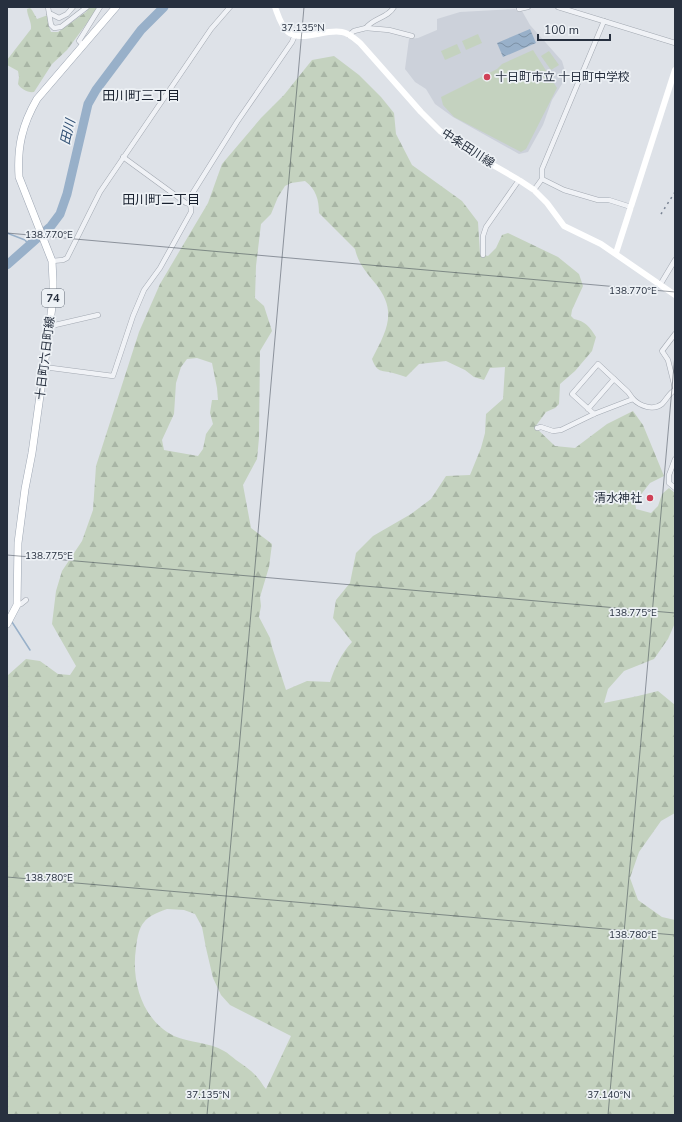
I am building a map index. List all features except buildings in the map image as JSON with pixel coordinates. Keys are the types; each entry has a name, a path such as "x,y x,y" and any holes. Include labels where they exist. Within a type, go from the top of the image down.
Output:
{"main road":[{"name":"十日町六日町線","path":"7,624 17,605 18,543 53,299 52,261 19,177 19,148 24,124 37,99 116,7"},
{"path":"275,7 287,31 295,35"},
{"name":"中条田川線","path":"295,35 303,36 333,31 343,32 349,35 360,43 421,112 440,131 472,154 534,190 547,203 564,226 616,253 675,295"},
{"path":"616,253 675,70"}],"street":[{"path":"48,7 51,25 54,28 61,27 87,7"},
{"path":"49,13 60,18 67,14 73,7"},
{"path":"83,45 79,41 100,7"},
{"path":"52,261 67,258 100,192 211,29 230,7"},
{"path":"366,28 368,24 387,15 394,7"},
{"path":"519,9 528,7"},
{"path":"558,7 675,43"},
{"path":"534,190 542,179 542,169 604,21"},
{"path":"349,35 354,30 366,28 388,30 412,36"},
{"path":"44,367 113,376 133,316 144,290 160,268 188,220 191,212 190,204 192,194 237,122 292,42 295,35"},
{"path":"123,157 186,203 190,204"},
{"path":"542,179 564,190 598,200 609,200 631,207"},
{"path":"483,255 483,236 486,227 519,180"},
{"path":"660,285 675,260"},
{"path":"49,324 55,325 98,315"},
{"path":"594,414 572,394 598,364 628,392 638,404 646,407 661,405 675,389 668,360 662,351 675,334"},
{"path":"588,409 614,379"},
{"path":"537,428 541,427 553,431 561,430 594,414 633,399"},
{"path":"675,459 668,475 669,483 675,488"},
{"path":"17,605 26,600"}],"shaded area":[{"name":"十日町市立 十日町中学校","path":"515,9 518,12 522,11 530,25 562,61 565,71 562,84 552,100 543,125 528,152 519,154 453,117 435,104 426,89 415,82 405,69 409,39 418,38 437,30 437,19 460,12"}],"green space":[{"path":"89,7 99,7 67,50 52,64 34,92 21,88 18,84 18,71 7,65 7,60 31,29 27,9 30,8 32,10 37,19 48,15 51,32 58,32 86,12"},
{"path":"478,34 482,43 466,50 462,41"},
{"path":"457,44 461,53 445,60 441,51"},
{"path":"533,50 557,88 526,149 521,152 454,117 443,105 441,97 497,69 502,64"},
{"path":"549,51 559,65 551,70 541,56"},
{"path":"334,56 359,75 381,97 394,113 396,134 412,165 462,201 478,222 480,254 488,256 496,248 502,235 508,233 558,257 579,274 583,286 572,310 571,316 587,325 592,330 596,337 592,351 575,371 560,384 559,404 555,408 546,412 535,427 555,446 575,448 607,424 633,411 643,425 664,476 650,483 635,502 636,509 651,513 658,506 662,494 669,488 675,493 675,623 668,639 654,659 624,671 608,689 604,703 658,691 675,705 675,813 661,821 639,852 630,878 638,900 662,917 675,920 675,1115 7,1115 7,676 26,659 40,661 58,674 70,675 76,666 52,624 56,591 62,571 82,541 93,510 96,466 139,332 160,284 208,203 222,164 261,118 284,95 312,60","holes":["305,181 309,184 317,199 319,213 355,249 358,259 382,293 388,312 388,321 386,330 372,359 378,369 406,377 419,364 446,361 465,370 474,377 484,380 490,368 505,367 503,399 486,414 485,433 481,448 470,475 446,476 431,499 411,514 373,536 356,553 350,583 336,600 333,618 352,642 339,661 330,682 307,681 286,690 270,638 259,617 261,606 260,597 269,567 272,544 251,528 243,485 257,459 259,438 260,351 272,331 264,306 255,298 256,266 261,224 271,214 278,197 285,186 291,183","197,358 212,363 218,400 212,400 210,413 213,424 206,434 203,449 198,456 164,450 162,440 174,414 176,383 181,367 187,359","167,909 184,910 195,914 202,927 213,978 221,995 230,1005 291,1036 266,1089 252,1072 227,1053 212,1046 174,1036 163,1029 147,1010 137,986 135,973 137,939 144,922 159,912"]}],"water":[{"path":"530,29 536,43 503,57 497,43"}],"waterway":[{"name":"田川","path":"7,265 51,226 60,214 67,194 88,104 96,90 141,30 164,7"},
{"path":"7,233 25,240 29,245"},
{"path":"12,622 30,650"}],"railway":[{"path":"661,214 675,192"}],"place":[{"name":"十日町市立 十日町中学校","path":"487,77"},
{"name":"清水神社","path":"650,498"}],"district":[{"name":"田川町三丁目","path":"141,96"},
{"name":"田川町二丁目","path":"161,200"}]}
